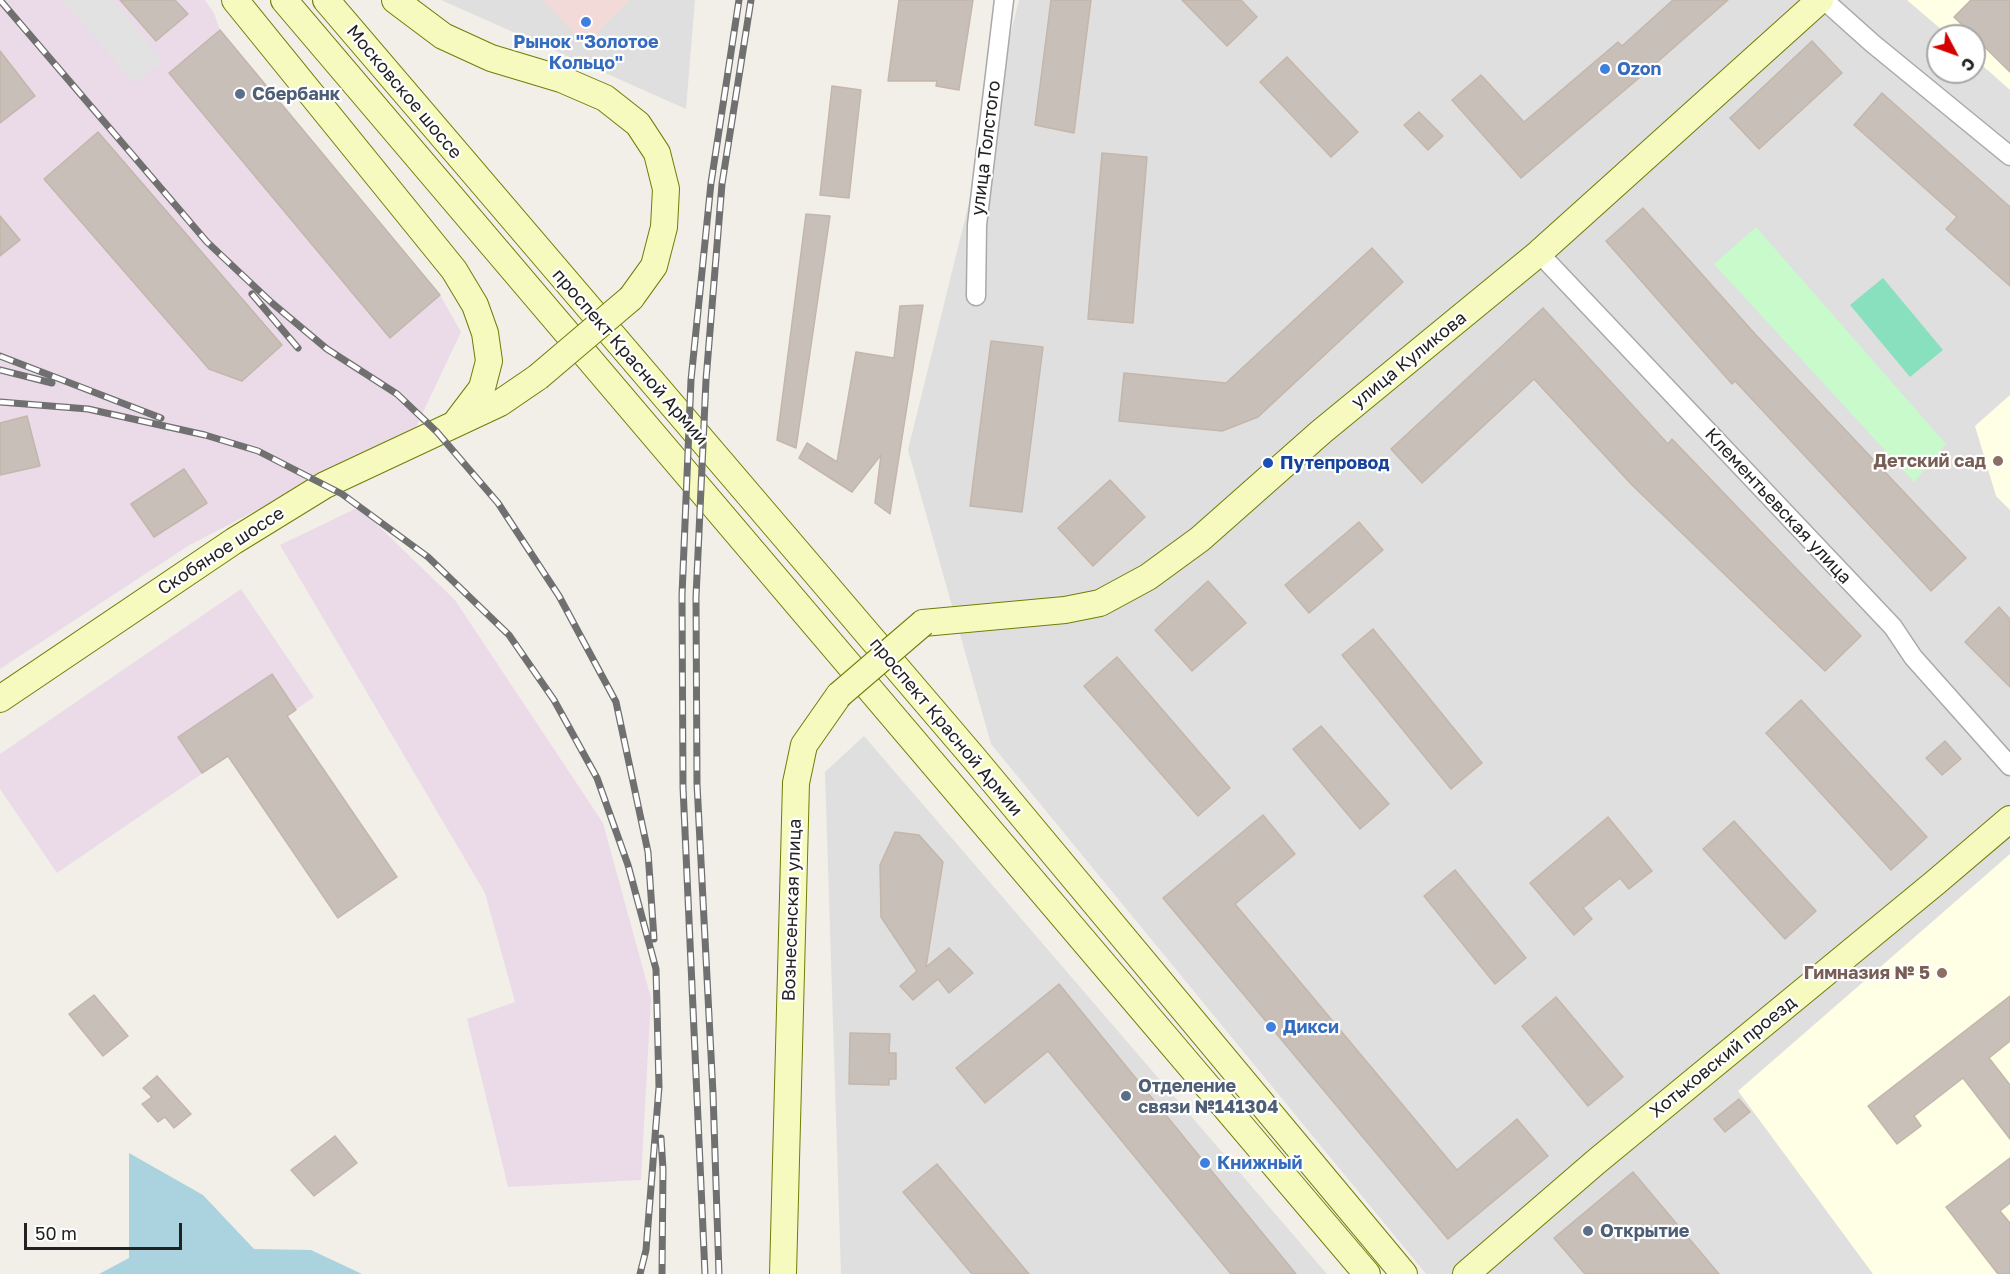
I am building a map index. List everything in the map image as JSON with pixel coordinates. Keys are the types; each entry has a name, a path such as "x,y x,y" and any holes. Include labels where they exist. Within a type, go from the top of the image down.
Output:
{"main road":[{"path":"236,0 454,270 475,305 485,333 489,361 482,388 454,424"},
{"name":"Московское шоссе","path":"285,0 461,207"},
{"name":"Московское шоссе","path":"326,0 482,184"},
{"name":"Скобяное шоссе","path":"0,699 234,541 324,485 500,403 538,377 631,298 654,266 664,227 666,189 657,153 638,124 605,98 561,79 491,58 443,36 395,0"},
{"name":"улица Куликова","path":"950,622 1065,610 1100,603 1148,577 1200,539 1321,432 1539,253 1820,0"},
{"name":"проспект Красной Армии","path":"482,184 973,757 1404,1274"},
{"name":"проспект Красной Армии","path":"461,207 1367,1274"},
{"name":"Вознесенская улица","path":"783,1274 796,783 804,745 839,695 923,623 950,622"},
{"name":"Хотьковский проезд","path":"1466,1274 1597,1161 2010,819"}],"street":[{"name":"улица Толстого","path":"976,296 977,225 1004,0"},
{"path":"1824,0 1872,43 2010,156"},
{"name":"Клементьевская улица","path":"1539,253 1893,627 1913,657 2010,766"}],"shaded area":[{"path":"0,0 205,0 214,13 220,30 440,295 461,332 416,427 188,546 0,669"},
{"path":"62,0 113,0 163,62 134,83"},
{"path":"441,0 695,0 686,109"},
{"name":"Рынок \"Золотое Кольцо\"","path":"543,0 630,0 585,44"},
{"path":"1019,0 2010,0 2010,1274 1426,1274 991,744 908,450"},
{"path":"1907,0 2010,0 2010,90 1986,69 1986,24 1935,24"},
{"name":"Детский сад","path":"2010,395 2010,510 1996,496 1975,426"},
{"path":"359,507 455,600 603,823 651,998 641,1180 508,1187 467,1019 515,1002 485,893 280,545"},
{"path":"241,589 314,697 57,873 0,789 0,754"},
{"path":"864,736 1327,1274 841,1274 825,772"},
{"name":"Гимназия № 5","path":"2010,854 2010,1274 1873,1274 1738,1091"}],"green space":[{"path":"1756,227 1946,444 1914,482 1714,264"},
{"path":"1883,278 1943,350 1910,377 1850,305"}],"water":[{"path":"129,1153 203,1195 254,1249 311,1250 362,1274 99,1274 129,1258"}],"building":[{"path":"120,0 175,0 188,14 156,41"},
{"path":"899,0 973,0 959,90 936,86 937,81 888,81"},
{"path":"1051,0 1091,0 1074,133 1035,125"},
{"path":"1182,0 1241,0 1257,17 1227,46"},
{"path":"1673,0 1728,0 1521,178 1452,100 1481,75 1524,122 1618,42 1622,46"},
{"path":"1971,0 2010,0 2010,72 1986,48 1986,24 1961,24 1954,17"},
{"path":"220,30 440,295 390,338 169,73"},
{"path":"1812,41 1842,73 1759,149 1730,118"},
{"path":"0,51 35,96 0,123"},
{"path":"1287,57 1358,132 1331,157 1260,82"},
{"path":"832,86 861,90 849,198 820,195"},
{"path":"1882,93 2010,207 2010,286 1946,229 1957,217 1854,125"},
{"path":"1419,112 1443,136 1428,150 1404,125"},
{"path":"98,132 282,345 242,381 209,369 44,179"},
{"path":"1102,153 1147,157 1133,323 1088,319"},
{"path":"1643,208 1755,334 1966,558 1931,591 1735,381 1732,384 1606,241"},
{"path":"806,214 830,216 796,448 777,440"},
{"path":"0,216 20,240 0,256"},
{"path":"1372,248 1403,282 1258,417 1222,431 1119,421 1124,373 1226,383"},
{"path":"923,305 890,514 875,503 881,455 852,492 799,458 807,443 837,462 856,352 894,358 900,306"},
{"path":"1543,308 1668,444 1672,439 1861,636 1825,671 1632,485 1534,379 1422,483 1391,449"},
{"path":"991,341 1043,347 1022,512 970,506"},
{"path":"27,416 40,466 0,475 0,423"},
{"path":"184,469 207,503 154,537 131,504"},
{"path":"1110,480 1145,517 1093,566 1058,528"},
{"path":"1359,522 1383,550 1309,613 1285,585"},
{"path":"1208,581 1246,623 1192,671 1155,630"},
{"path":"1999,607 2010,619 2010,687 1965,642"},
{"path":"1373,629 1482,763 1451,789 1342,655"},
{"path":"1117,657 1230,788 1198,816 1084,686"},
{"path":"272,674 296,710 287,716 397,877 338,918 228,756 202,773 178,737"},
{"path":"1801,700 1927,837 1891,870 1766,733"},
{"path":"1321,726 1389,804 1360,829 1293,749"},
{"path":"1945,741 1961,759 1942,775 1926,758"},
{"path":"1263,815 1295,854 1235,904 1457,1170 1517,1119 1548,1156 1448,1239 1163,898"},
{"path":"1608,817 1652,871 1629,889 1620,878 1583,908 1592,919 1574,935 1530,883"},
{"path":"1734,821 1816,911 1785,939 1703,849"},
{"path":"895,832 919,835 943,862 926,967 949,948 973,973 949,993 938,979 913,1000 900,986 917,971 881,917 880,865"},
{"path":"1455,870 1526,958 1495,984 1424,896"},
{"path":"1059,984 1296,1274 1231,1274 1048,1051 985,1103 956,1068"},
{"path":"94,995 128,1036 103,1056 69,1014"},
{"path":"2010,996 2010,1041 1989,1058 2010,1085 2010,1139 1963,1078 1914,1116 1921,1126 1897,1144 1868,1106"},
{"path":"1556,997 1623,1077 1588,1106 1522,1026"},
{"path":"850,1033 890,1034 889,1053 896,1053 896,1079 889,1079 889,1085 849,1084"},
{"path":"157,1076 191,1114 174,1128 165,1117 158,1122 142,1104 152,1097 143,1088"},
{"path":"1739,1099 1750,1112 1725,1132 1714,1119"},
{"path":"335,1136 357,1163 314,1196 291,1170"},
{"path":"2010,1158 2010,1203 2000,1211 2010,1223 2010,1274 1998,1274 1946,1207"},
{"path":"937,1164 1029,1274 972,1274 903,1192"},
{"path":"1633,1172 1719,1274 1585,1274 1554,1238"}],"railway":[{"path":"0,0 207,242 272,303 327,349 397,394 437,432 498,503 559,596 616,702 648,852 654,939"},
{"path":"705,1274 683,787 682,595 691,380 711,183 739,0"},
{"path":"719,1274 713,1093 697,784 696,597 706,380 722,184 751,0"},
{"path":"252,294 298,348"},
{"path":"0,356 161,418"},
{"path":"0,370 52,383"},
{"path":"0,402 88,409 205,435 258,451 342,494 428,557 509,635 554,700 597,778 628,865 656,969 659,1087 646,1250 640,1274"},
{"path":"661,1138 662,1274"}],"place":[{"name":"Рынок \"Золотое Кольцо\"","path":"586,22"},
{"name":"Ozon","path":"1605,69"},
{"name":"Сбербанк","path":"240,94"},
{"name":"Детский сад","path":"1998,461"},
{"name":"Путепровод","path":"1268,463"},
{"name":"Гимназия № 5","path":"1942,973"},
{"name":"Дикси","path":"1271,1027"},
{"name":"Отделение связи №141304","path":"1126,1096"},
{"name":"Книжный","path":"1205,1163"},
{"name":"Открытие","path":"1588,1231"}]}
